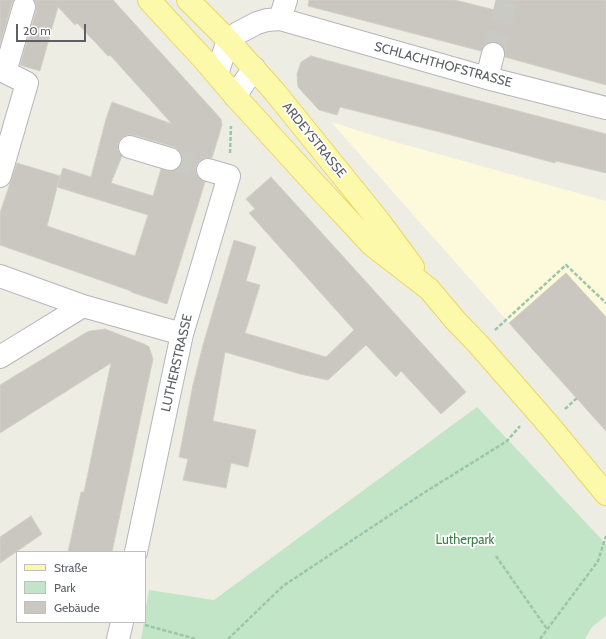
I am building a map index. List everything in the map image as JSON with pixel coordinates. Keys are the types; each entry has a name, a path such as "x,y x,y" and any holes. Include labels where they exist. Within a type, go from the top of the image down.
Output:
{"main road":[{"path":"149,0 234,96 372,245 429,289 582,464 606,494"},
{"name":"ARDEYSTRASSE","path":"188,0 228,40 274,91 379,221 429,289"}],"street":[{"path":"0,176 27,82 5,72 24,7"},
{"path":"216,74 228,40 238,32 267,20 283,10"},
{"name":"SCHLACHTHOFSTRASSE","path":"283,10 487,78 606,108"},
{"path":"487,78 493,54"},
{"path":"234,96 254,68"},
{"path":"130,147 170,159"},
{"name":"LUTHERSTRASSE","path":"136,551 182,334 229,176 208,170"},
{"path":"0,276 83,306 182,334"},
{"path":"0,357 83,306"},
{"path":"118,639 132,623"}],"path":[{"path":"478,345 566,265 606,303"},
{"path":"228,639 283,586 422,494 508,441 534,409"},
{"path":"540,639 598,561 606,536"},
{"path":"496,556 547,629"},
{"path":"132,623 196,639"}],"shaded area":[{"path":"331,122 392,141 606,201 606,317 566,273 509,323"}],"green space":[{"name":"Lutherpark","path":"477,407 606,544 606,616 592,627 585,639 141,639 144,623 146,623 146,607 149,590 214,600"}],"building":[{"path":"0,0 14,0 0,45"},
{"path":"34,0 113,0 221,119 222,125 212,158 205,158 199,161 196,167 196,173 199,178 205,182 167,304 0,245 0,213 17,163 60,176 58,184 63,168 91,177 112,102 172,124 110,55 108,56 77,23 75,25 58,7 40,71 20,65 36,11 36,4","holes":["127,135 134,135 174,147 179,150 182,156 182,162 178,168 172,171 161,169 153,196 111,183 122,156 118,150 118,143","57,187 148,215 135,256 47,226"]},
{"path":"309,0 455,0 495,10 498,0 606,0 606,85 505,57 505,50 502,45 496,42 489,42 481,51 308,6"},
{"path":"311,56 606,134 606,173 556,161 555,163 340,107 337,115 319,110 298,87 297,74 301,62"},
{"path":"271,177 466,392 441,414 401,371 396,377 366,345 328,380 300,374 225,352 213,421 256,430 248,467 231,463 226,488 183,480 188,459 179,457 193,385 203,345 234,240 256,247 246,281 260,285 245,333 326,357 354,330 249,213 255,209 246,199"},
{"path":"566,273 606,317 606,431 509,323"},
{"path":"105,329 144,344 149,347 153,359 112,551 68,551 81,492 84,492 111,363 0,433 0,385 90,331"},
{"path":"31,516 42,534 0,563 0,537"}],"tunnel":[{"path":"493,54 507,0"},
{"path":"170,159 208,170"}]}
